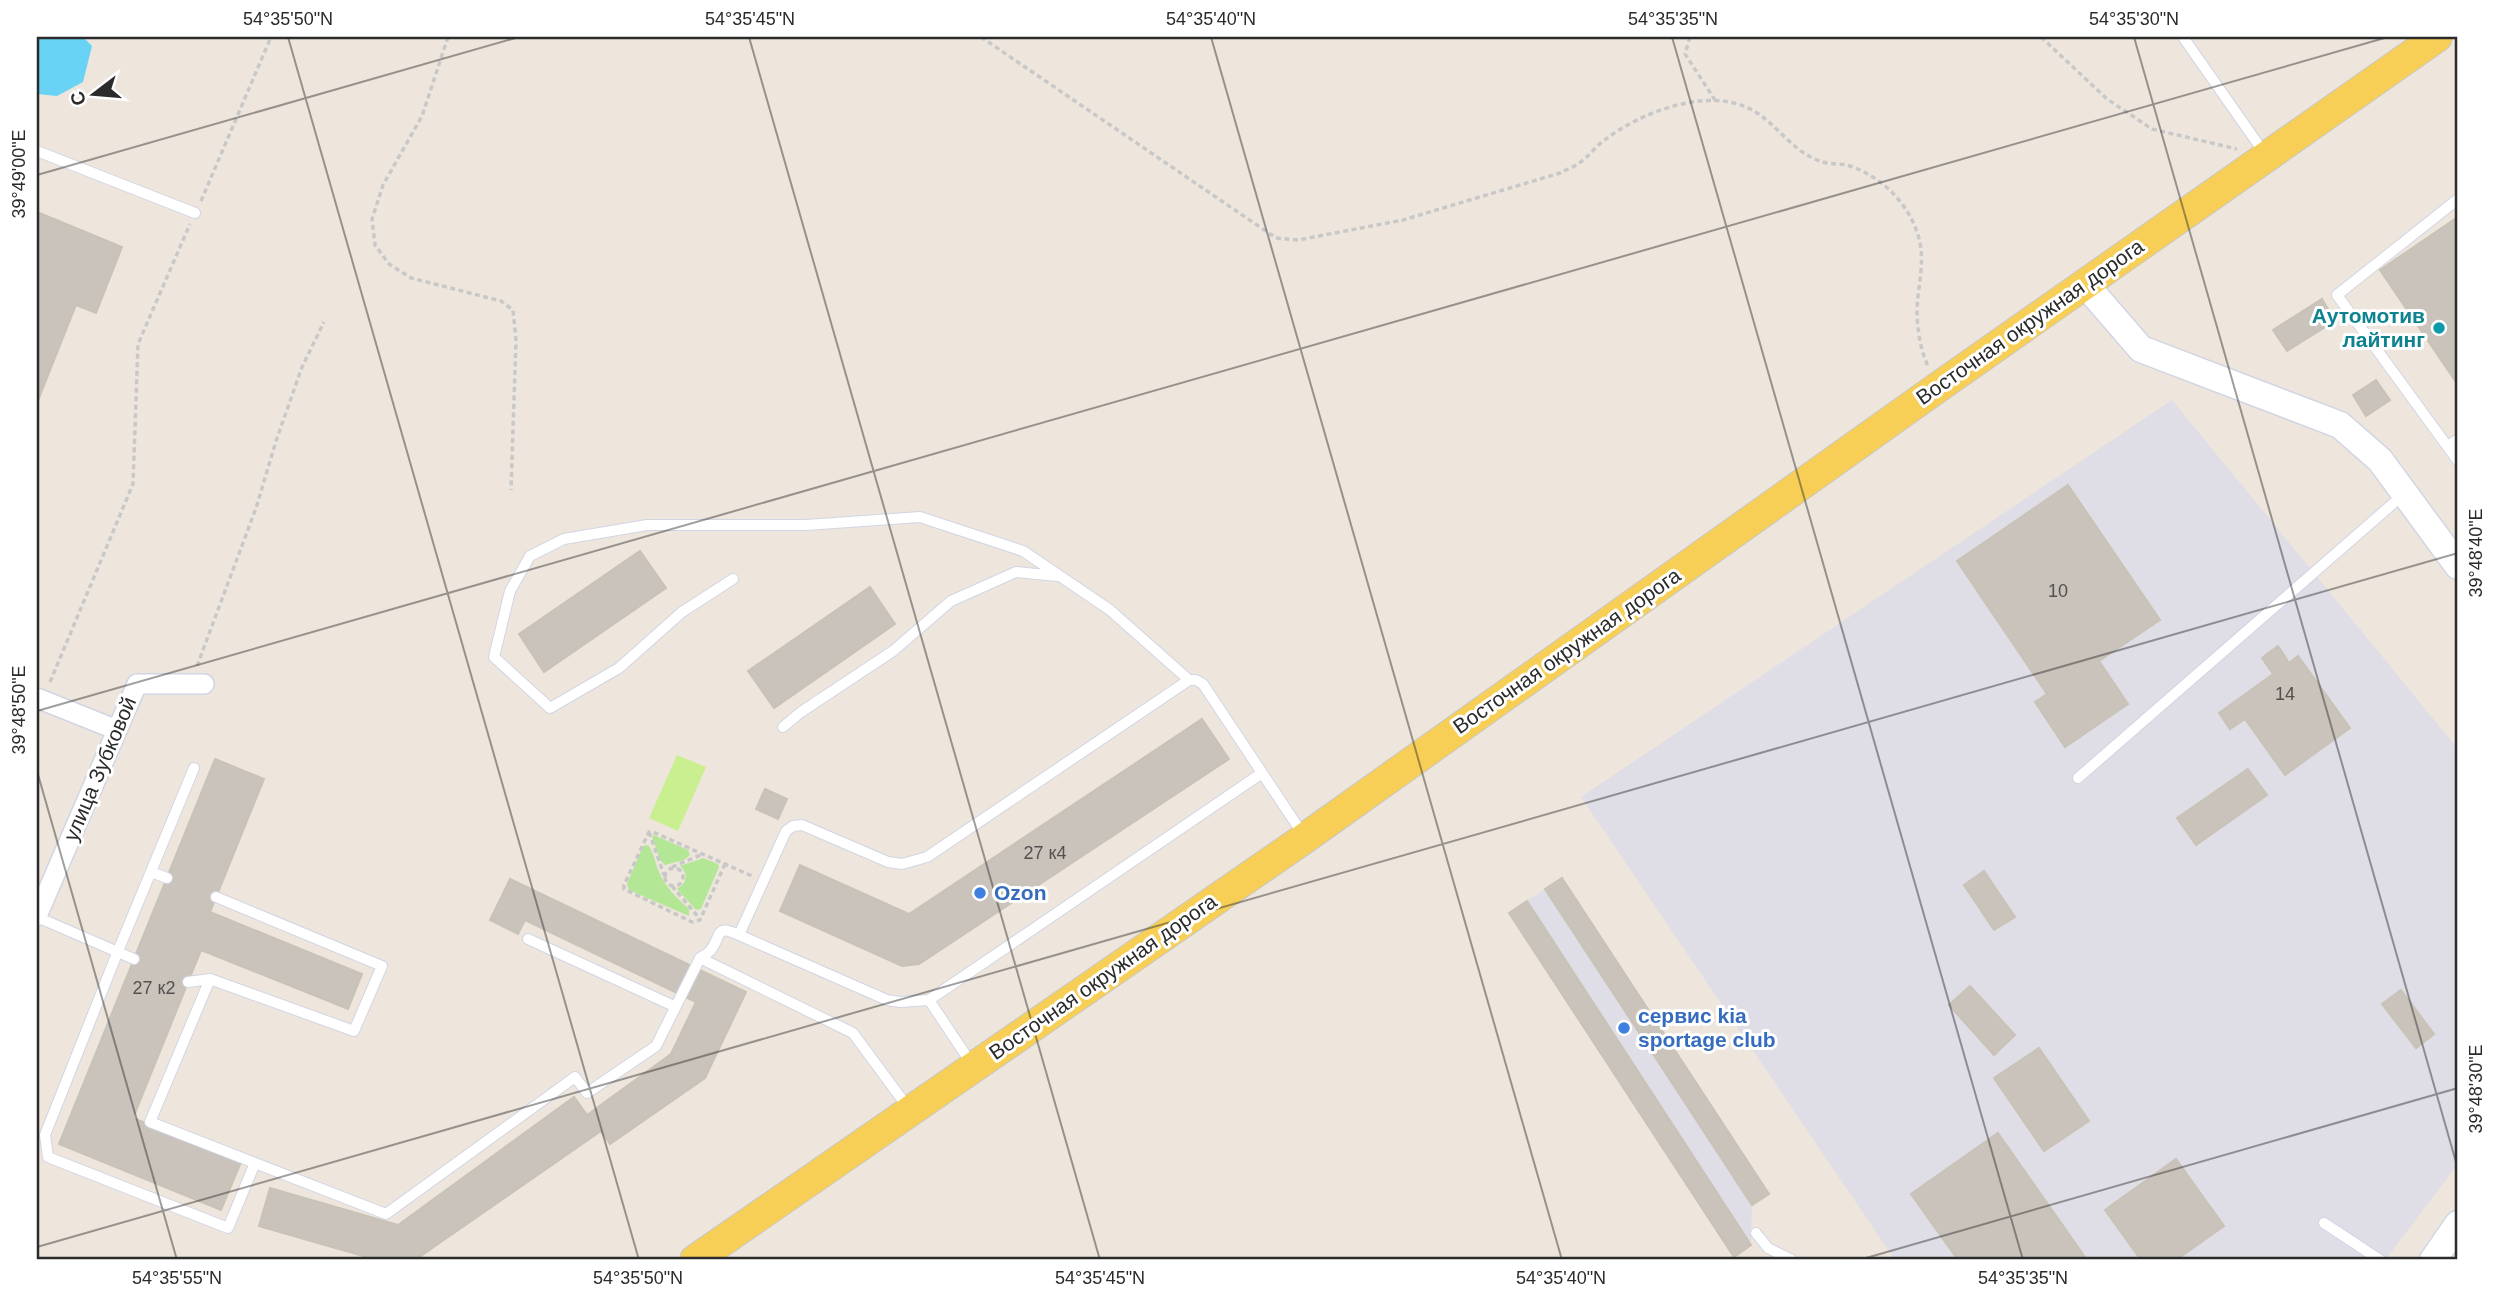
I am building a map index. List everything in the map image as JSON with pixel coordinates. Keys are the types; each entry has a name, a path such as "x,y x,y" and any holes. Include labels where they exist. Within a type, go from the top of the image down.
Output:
{"main road":[{"name":"Восточная окружная дорога","path":"695,1260 1305,838 2084,283 2437,37"}],"street":[{"path":"2084,283 2141,349 2340,425 2380,460 2458,566"},
{"name":"улица Зубковой","path":"37,916 137,684 197,684"},
{"path":"40,699 117,730"},
{"path":"2433,1260 2458,1224"}],"lane":[{"path":"2183,37 2267,156"},
{"path":"37,151 195,213"},
{"path":"2458,199 2337,295 2458,461"},
{"path":"2448,446 2458,439"},
{"path":"2078,778 2405,494"},
{"path":"733,579 682,611 619,668 550,708 494,657 510,591 530,556 564,539 647,525 806,525 920,517 1023,551 1110,610 1189,680"},
{"path":"783,727 801,712 893,651 951,601 1016,572 1061,576"},
{"path":"739,935 786,831 793,826 802,825 888,862 902,864 927,857 1189,680 1203,684 1305,838"},
{"path":"194,768 41,1134 48,1157 228,1227 255,1163"},
{"path":"210,979 150,1122 386,1214 575,1077 587,1093 656,1046 700,958 711,950 718,933 723,930 727,929 887,1000 929,1000 1262,773"},
{"path":"151,872 167,878"},
{"path":"188,982 210,979 354,1031 382,966 216,897"},
{"path":"37,916 134,959"},
{"path":"528,939 676,1007"},
{"path":"700,958 853,1033 910,1111"},
{"path":"929,1000 973,1066"},
{"path":"2324,1223 2381,1260"},
{"path":"1756,1233 1768,1248 1791,1260"}],"path":[{"path":"40,699 133,484 138,344 271,37"},
{"path":"448,37 422,116 383,185 372,219 374,245 389,264 411,278 501,301 513,310 516,340 510,490"},
{"path":"981,37 1276,238 1298,240 1403,220 1560,173 1582,162 1601,142 1656,110 1715,100 1746,107 1775,127 1796,149 1823,162 1850,166 1890,188 1902,204 1919,237 1922,261 1917,310 1922,352 1937,388"},
{"path":"1690,37 1685,54 1715,100"},
{"path":"2041,37 2107,99 2152,129 2267,156"},
{"path":"197,684 302,367 324,322"},
{"path":"649,832 763,881"},
{"path":"649,832 624,889 692,922 700,919 725,864"},
{"path":"649,832 664,880 700,919"},
{"path":"664,875 671,868 703,854"},
{"path":"671,868 676,867 683,874 681,883 672,886"}],"shaded area":[{"path":"2172,400 2458,749 2458,1164 2385,1260 1895,1260 1581,797"},
{"path":"1562,878 1769,1194 1752,1205 1751,1245 1734,1257 1509,913"}],"green space":[{"path":"677,755 706,767 678,831 649,818"},
{"path":"654,835 688,850 690,855 684,860 665,865 660,860 652,837"},
{"path":"648,845 662,878 689,909 689,916 629,890 627,884 643,846"},
{"path":"703,858 718,864 719,867 701,909 696,910 677,889 686,878 680,866"}],"water":[{"path":"37,37 83,37 92,46 83,82 57,96 37,94"}],"building":[{"path":"37,212 122,247 96,313 76,305 37,403"},
{"name":"Аутомотив лайтинг","path":"2458,217 2458,385 2380,270"},
{"path":"2322,299 2335,321 2287,351 2273,330"},
{"path":"2376,380 2390,400 2366,416 2353,395"},
{"path":"2068,485 2160,620 2099,661 2128,704 2065,747 2035,702 2047,694 1957,561"},
{"path":"640,551 666,588 544,672 519,634"},
{"path":"870,587 895,624 774,708 748,671"},
{"path":"2278,646 2289,663 2298,656 2350,728 2285,775 2245,719 2230,729 2219,713 2273,674 2262,658"},
{"path":"1202,719 1229,759 919,964 902,966 780,911 800,865 909,914"},
{"path":"215,759 264,779 210,912 362,974 348,1009 201,950 133,1118 241,1162 221,1210 59,1144"},
{"path":"2248,769 2267,795 2196,845 2177,818"},
{"path":"765,789 787,799 778,819 756,809"},
{"path":"1984,871 2015,917 1994,930 1964,885"},
{"path":"1562,878 1769,1194 1752,1205 1545,889"},
{"path":"510,879 746,992 705,1078 610,1144 601,1131 415,1260 377,1260 259,1226 270,1188 398,1225 574,1097 587,1115 671,1054 696,1002 525,920 518,934 490,920"},
{"path":"1527,901 1751,1245 1734,1257 1509,913"},
{"path":"1970,986 2015,1035 1994,1055 1949,1005"},
{"path":"2401,990 2434,1034 2416,1048 2382,1004"},
{"path":"2039,1048 2089,1121 2044,1151 1994,1078"},
{"path":"1998,1133 2087,1260 1958,1260 1911,1194"},
{"path":"2176,1159 2224,1226 2176,1260 2141,1260 2105,1210"}],"place":[{"name":"Аутомотив лайтинг","path":"2439,328"},
{"name":"Ozon","path":"980,893"},
{"name":"сервис kia sportage club","path":"1624,1028"}]}
